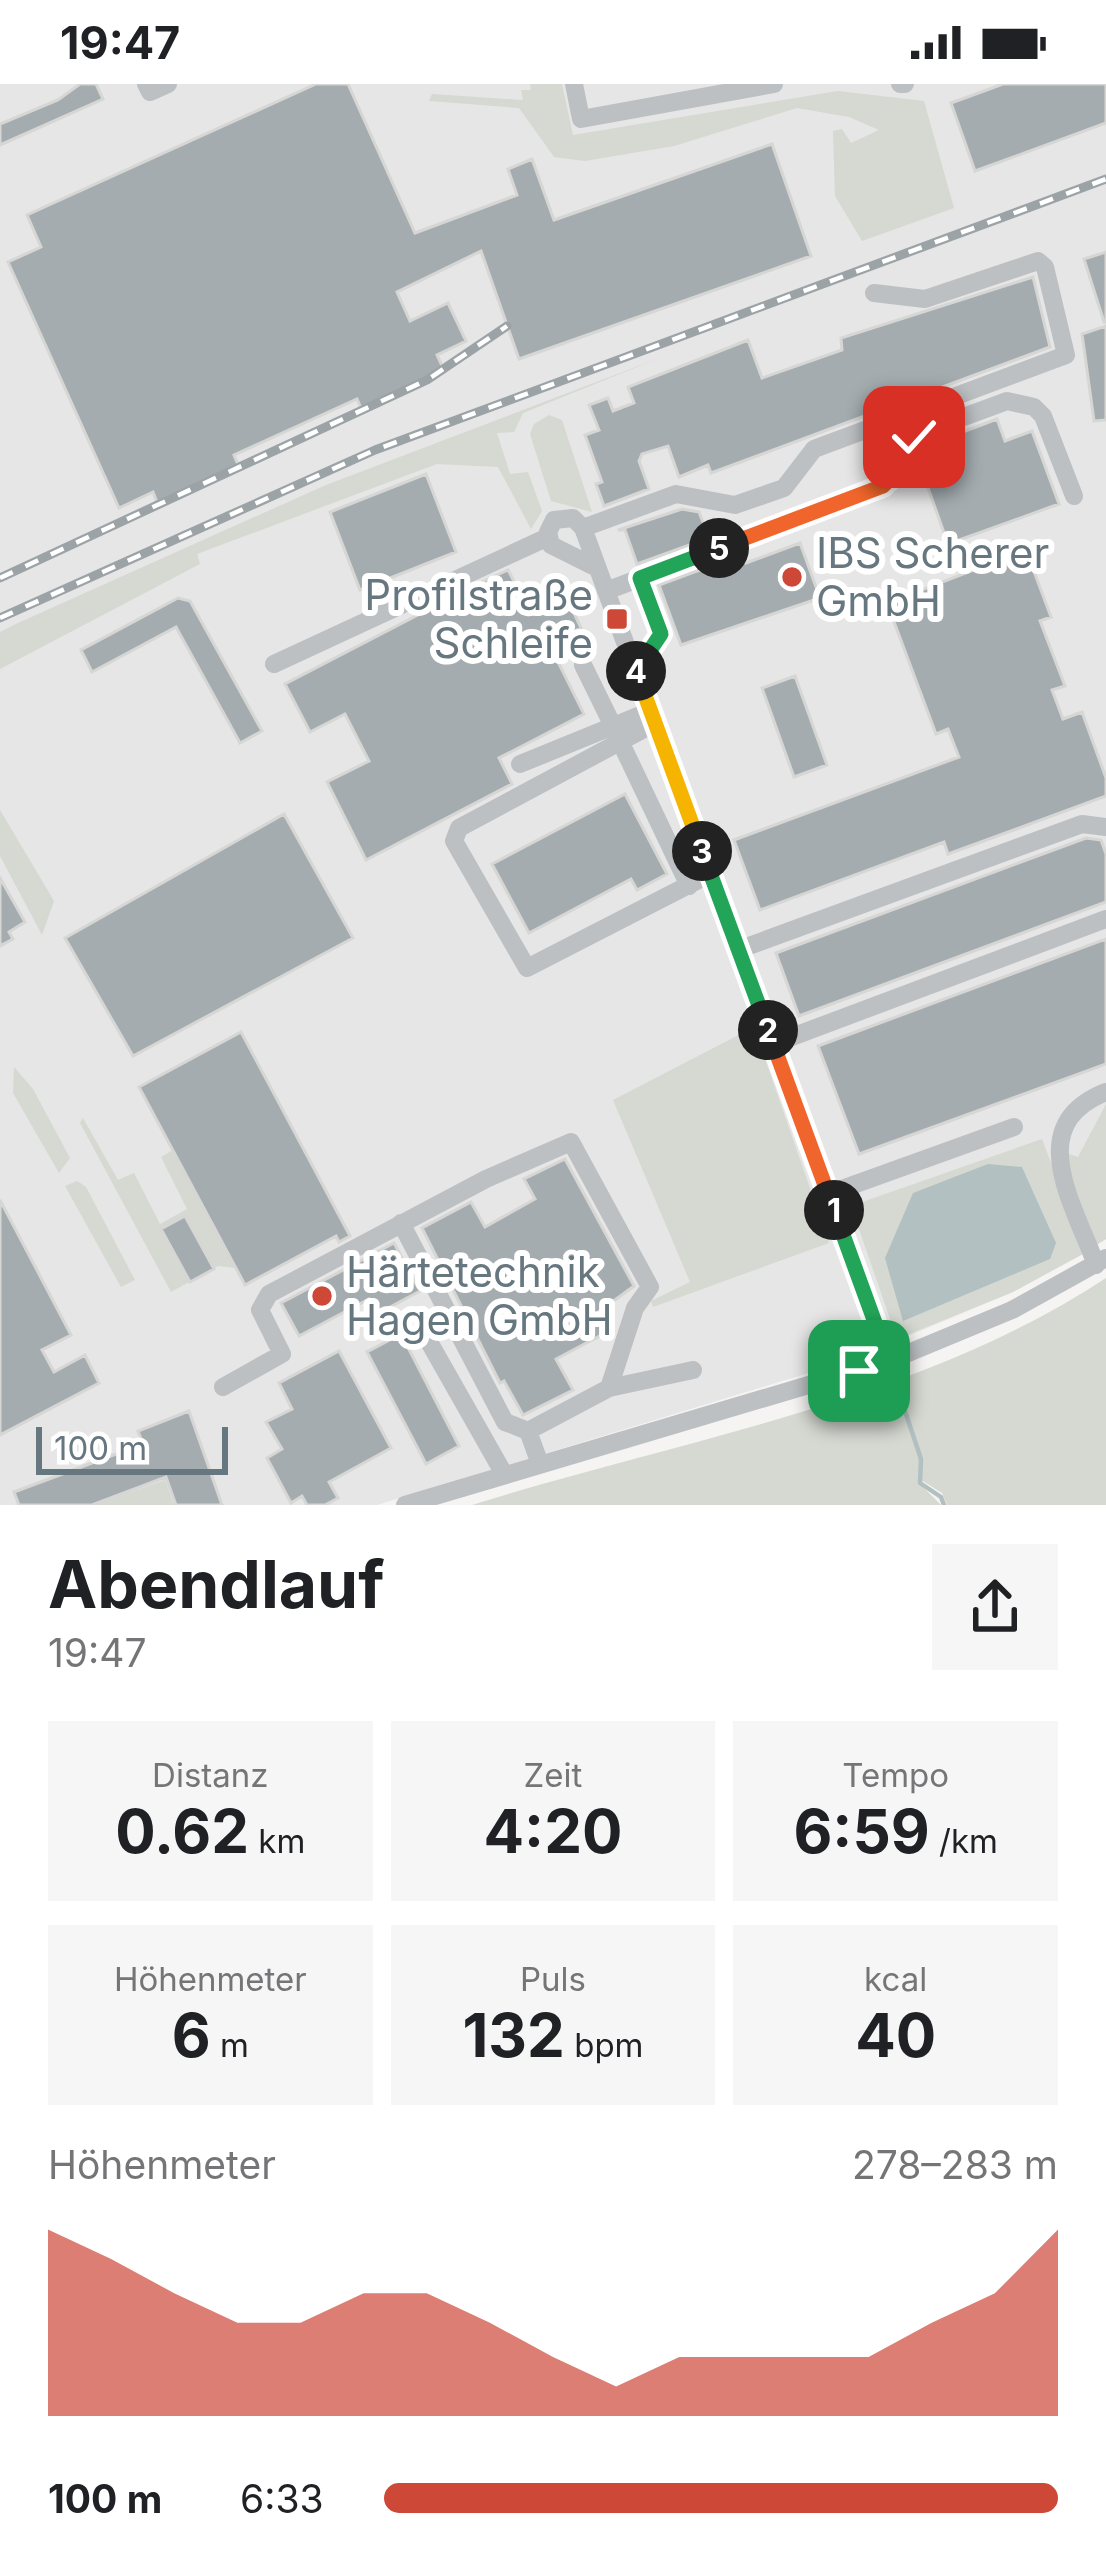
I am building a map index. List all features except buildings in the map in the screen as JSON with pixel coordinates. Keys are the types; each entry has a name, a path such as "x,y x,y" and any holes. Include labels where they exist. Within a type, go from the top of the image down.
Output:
{"street":[{"path":"146,84 150,92 168,84"},
{"path":"574,84 581,119 774,84"},
{"path":"583,528 676,494 735,505 784,488 814,449 1066,355 1045,267 1038,261 925,298 874,293"},
{"path":"606,591 883,486 914,437 1007,400 1022,402 1042,416 1074,496"},
{"path":"595,567 556,549 548,537 550,526 560,518 574,518 583,528 889,1361"},
{"path":"274,664 548,537"},
{"path":"635,668 661,634 640,578"},
{"path":"583,665 689,886"},
{"path":"653,717 459,827 454,841 527,968 710,874"},
{"path":"520,764 616,734"},
{"path":"738,950 1082,824 1106,827"},
{"path":"772,1043 1106,920"},
{"path":"405,1505 889,1361 1012,1310 1101,1261 1057,1158 1063,1130 1080,1102 1106,1092"},
{"path":"828,1194 1014,1127"},
{"path":"223,1387 282,1354 260,1310 269,1294 401,1223 572,1142 650,1287 635,1308 609,1388"},
{"path":"401,1223 505,1421 528,1431 540,1464"},
{"path":"428,1340 504,1474"},
{"path":"528,1431 609,1388 693,1370"}],"shaded area":[{"path":"0,84 1106,84 1106,1239 1013,1292 851,1360 377,1505 0,1505"},
{"path":"530,84 562,84 573,135 838,91 924,101 954,208 862,241 835,196 833,131 842,129 851,143 879,130 849,117 797,108 674,146 585,161 554,157 519,108 429,101 432,94 523,100 521,90 531,90"},
{"path":"657,359 523,413 514,432 497,433 510,474 528,472 542,511 531,529 498,467 437,464 197,554 200,564 0,669 0,632 18,623 326,485"},
{"path":"549,415 562,420 592,512 551,501 530,434 534,424"},
{"path":"0,810 54,901 42,935 0,856"},
{"path":"754,1027 829,1243 653,1307 651,1301 690,1282 613,1100"},
{"path":"14,1067 33,1089 70,1158 59,1173 13,1093"},
{"path":"1106,1104 1106,1239 1095,1246 1068,1176 1066,1153 1078,1157"},
{"path":"83,1118 118,1180 134,1173 160,1224 187,1209 161,1157 173,1150 236,1268 218,1266 171,1292 80,1123"},
{"path":"1042,1139 1085,1253 1013,1292 897,1339 851,1206"},
{"path":"988,1164 1022,1167 1056,1243 1050,1259 903,1321 885,1258 913,1193"},
{"path":"77,1181 86,1187 135,1280 121,1287 65,1186"},
{"path":"1106,1278 1106,1505 947,1505 942,1493 921,1480 920,1455 919,1483 941,1505 472,1505 878,1387 1033,1321"},
{"path":"165,1480 174,1505 94,1505"}],"waterway":[{"path":"897,1387 921,1459 920,1483 941,1497 944,1505"}],"railway":[{"path":"0,618 375,450 1106,179"},
{"path":"0,578 427,380 507,326"}],"place":[{"name":"IBS Scherer GmbH","path":"792,577"},
{"name":"Profilstraße Schleife","path":"617,619"},
{"name":"Härtetechnik Hagen GmbH","path":"322,1296"}],"route":[{"path":"859,1371 889,1361 635,668 646,661 661,634 640,578 883,486 914,437"}]}
